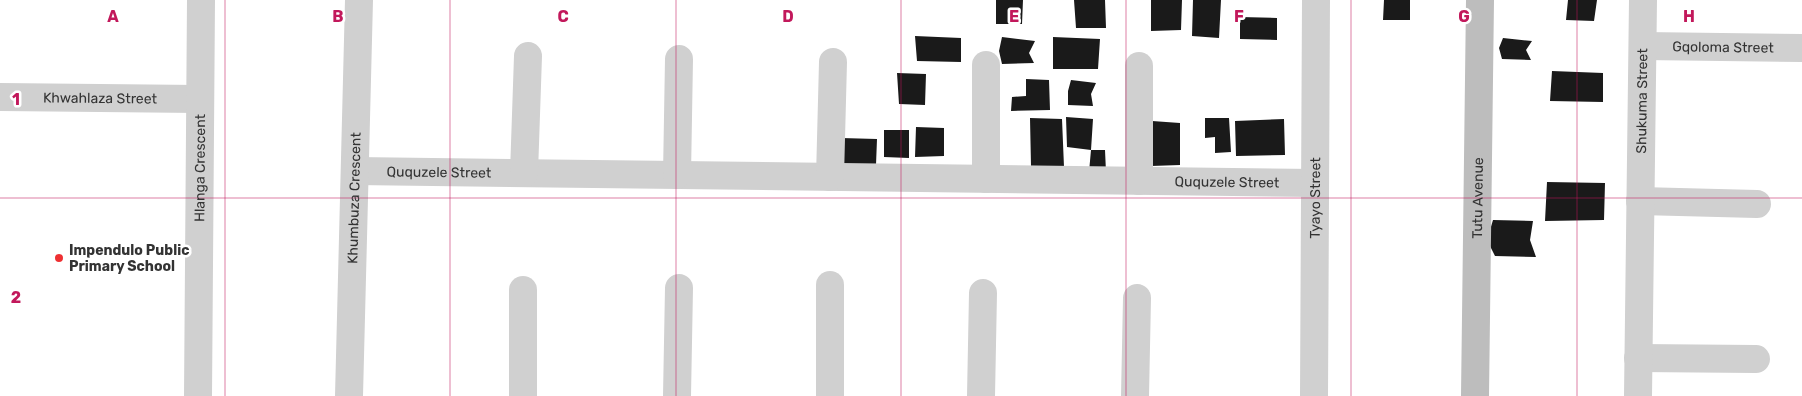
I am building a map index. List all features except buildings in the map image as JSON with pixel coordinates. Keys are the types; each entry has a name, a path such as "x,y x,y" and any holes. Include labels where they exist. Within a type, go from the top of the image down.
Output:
{"street":[{"name":"Hlanga Crescent","path":"198,396 201,0"},
{"name":"Khumbuza Crescent","path":"349,396 359,0"},
{"name":"Tyayo Street","path":"1314,396 1316,0"},
{"name":"Tutu Avenue","path":"1475,396 1480,0"},
{"name":"Shukuma Street","path":"1638,396 1644,0"},
{"name":"Gqoloma Street","path":"1643,46 1802,48"},
{"path":"524,173 528,56"},
{"path":"677,175 679,59"},
{"path":"830,177 833,62"},
{"path":"986,65 986,179"},
{"path":"1139,182 1140,66"},
{"name":"Khwahlaza Street","path":"0,97 199,99"},
{"name":"Ququzele Street","path":"355,171 1315,183"},
{"path":"1640,201 1757,204"},
{"path":"830,285 830,396"},
{"path":"677,396 679,288"},
{"path":"523,290 523,396"},
{"path":"981,396 984,293"},
{"path":"1135,396 1137,298"},
{"path":"1638,358 1756,359"}],"place":[{"name":"Impendulo Public Primary School","path":"59,258"}]}
